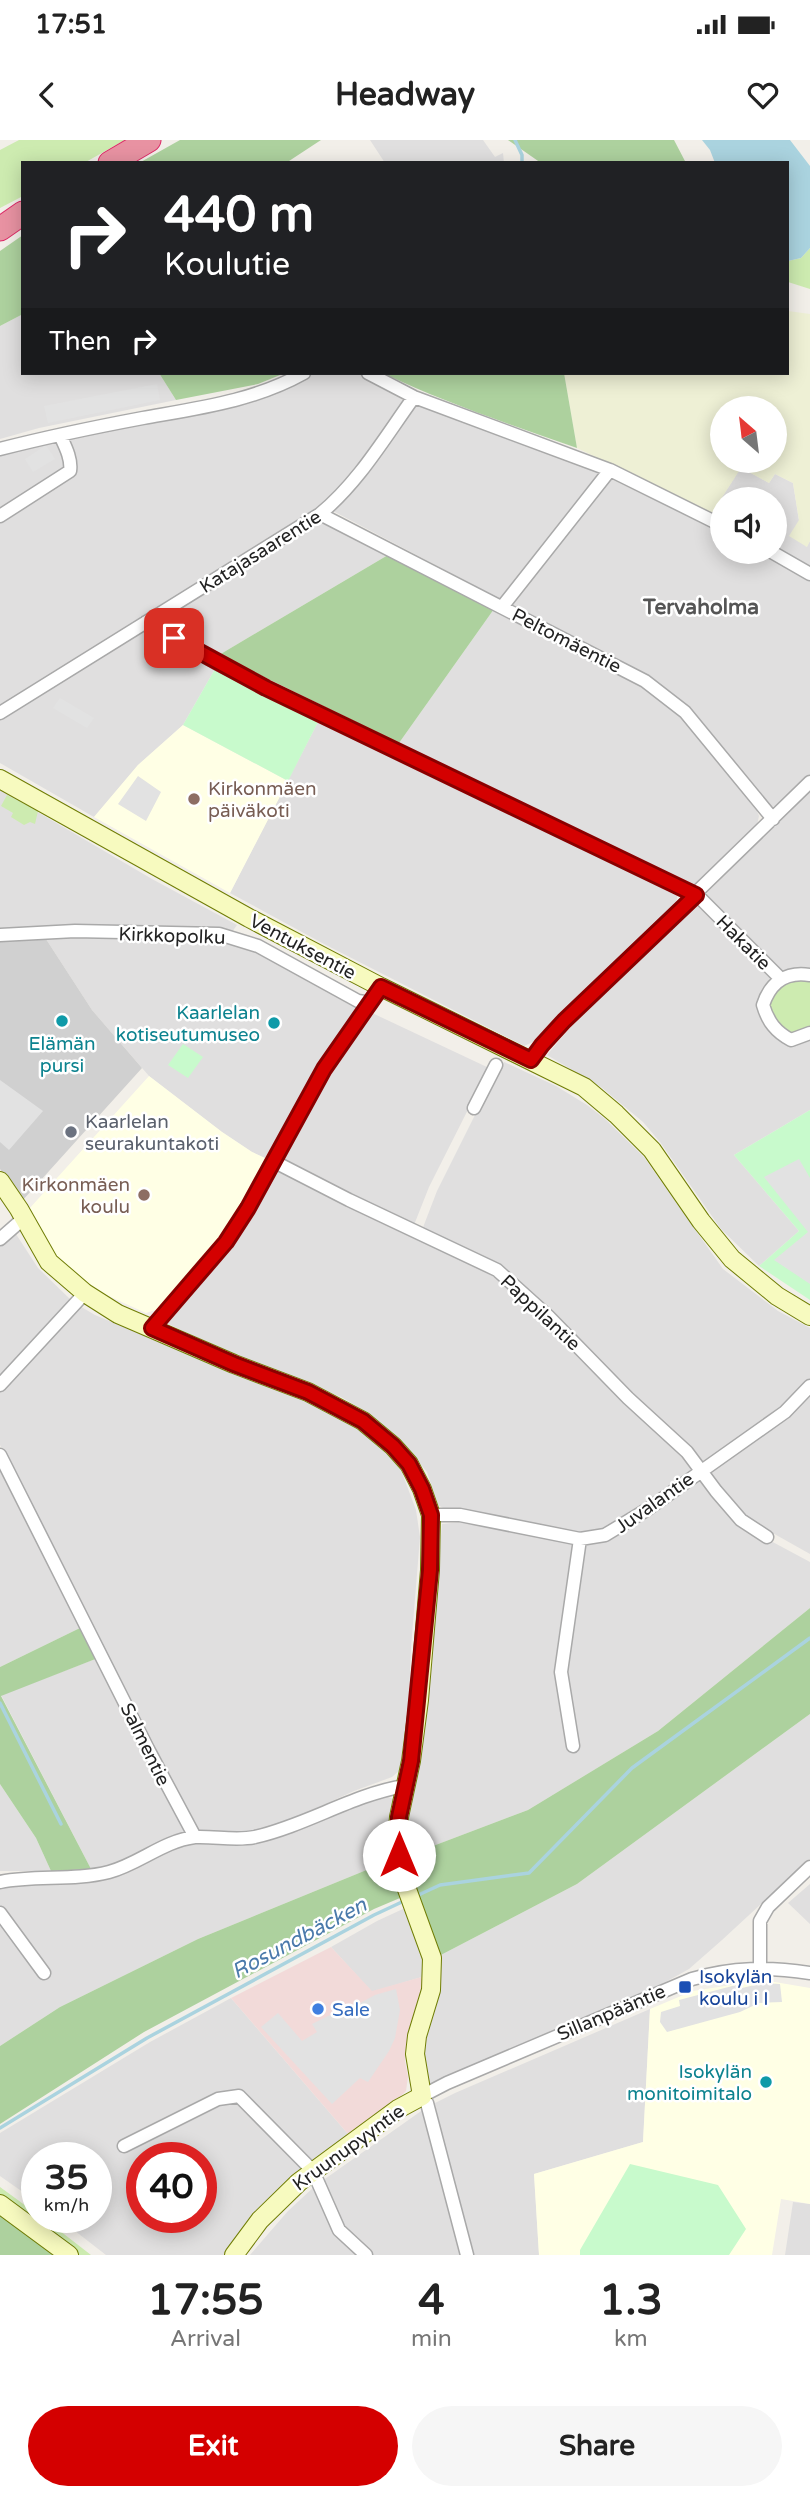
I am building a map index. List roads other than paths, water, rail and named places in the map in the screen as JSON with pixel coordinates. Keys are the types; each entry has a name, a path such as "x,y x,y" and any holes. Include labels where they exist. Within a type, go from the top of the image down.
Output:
{"highway":[{"path":"113,161 149,140"},
{"path":"0,223 21,214"},
{"path":"0,229 21,214"}],"street":[{"path":"0,449 253,396 300,375"},
{"path":"372,375 414,397 610,470 710,520"},
{"name":"Katajasaarentie","path":"0,713 320,514 358,476 414,397"},
{"path":"0,516 69,471 71,466 67,450 60,435"},
{"path":"502,607 610,470"},
{"name":"Peltomäentie","path":"320,514 645,681 685,712 773,819"},
{"path":"787,561 810,574"},
{"name":"Hakatie","path":"146,622 218,664 266,688 696,895 780,978"},
{"name":"Ventuksentie","path":"0,779 249,918 381,987 584,1087 652,1150 701,1221 732,1259 777,1296 810,1316"},
{"path":"531,1060 564,1021 810,782"},
{"name":"Kirkkopolku","path":"0,935 64,931 219,934 258,946 358,1000 371,1003"},
{"name":"Hakatie","path":"810,975 780,978 762,1005 766,1017 783,1035 792,1040 810,1033"},
{"path":"152,1328 226,1242 324,1069 381,987"},
{"path":"474,1108 496,1065"},
{"name":"Pappilantie","path":"273,1161 497,1270 687,1452 741,1520 767,1536"},
{"name":"Kruunupyyntie","path":"0,1181 49,1262 85,1293 118,1314 234,1364 308,1392 363,1421 393,1446 409,1464 431,1515 430,1570 419,1700 397,1840 407,1889 432,1958 431,1990 417,2036 415,2054 422,2096 398,2109 313,2171 277,2202 234,2255"},
{"path":"0,1239 24,1218"},
{"path":"0,1384 85,1293"},
{"name":"Juvalantie","path":"431,1515 460,1515 580,1539 594,1539 616,1530 648,1509 785,1412 810,1386"},
{"name":"Salmentie","path":"0,1455 195,1837"},
{"path":"573,1746 561,1672 580,1539"},
{"path":"0,1882 28,1877 79,1876 107,1872 172,1843 195,1837 242,1838 267,1834 384,1789 404,1787"},
{"path":"760,1969 760,1921 768,1907 810,1867"},
{"path":"0,1913 44,1973"},
{"name":"Sillanpääntie","path":"422,2096 447,2082 674,1985 729,1969 810,1973"},
{"path":"124,2146 219,2099 239,2096 313,2171 339,2231 366,2255"},
{"path":"422,2096 427,2103 467,2255"},
{"path":"0,2204 69,2255"}],"water":[{"path":"702,140 790,140 810,166 810,248 801,258 789,261 789,161 714,161"}],"waterway":[{"path":"515,140 522,161"},
{"name":"Rosundbäcken","path":"414,1897 440,1885 529,1873 632,1768 810,1638"},
{"path":"0,1703 61,1824"},
{"name":"Rosundbäcken","path":"0,2128 147,2038 404,1901"}],"place":[{"name":"Kirkonmäen päiväkoti","path":"194,799"},
{"name":"Elämän pursi","path":"62,1021"},
{"name":"Kaarlelan kotiseutumuseo","path":"274,1023"},
{"name":"Kaarlelan seurakuntakoti","path":"71,1132"},
{"name":"Kirkonmäen koulu","path":"144,1195"},
{"name":"Isokylän koulu i I","path":"685,1987"},
{"name":"Sale","path":"318,2009"},
{"name":"Isokylän monitoimitalo","path":"766,2082"}],"district":[{"name":"Tervaholma","path":"701,607"}]}
